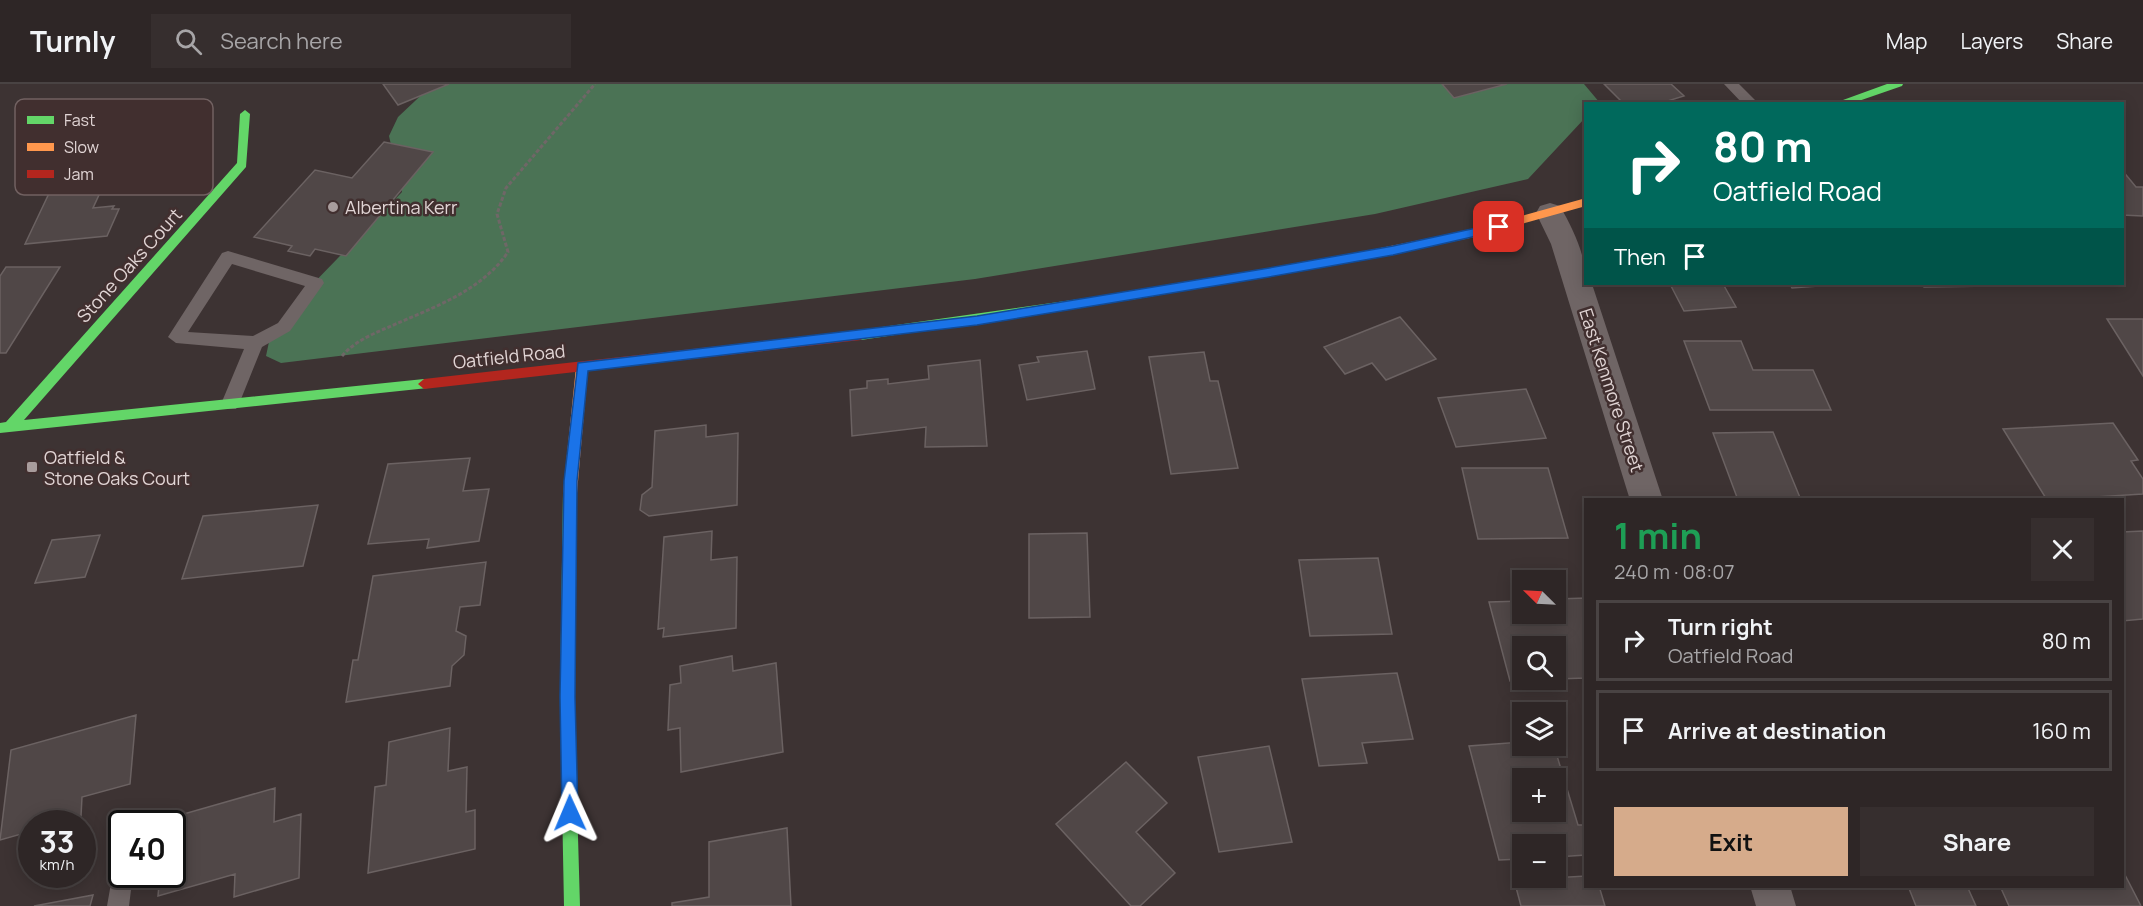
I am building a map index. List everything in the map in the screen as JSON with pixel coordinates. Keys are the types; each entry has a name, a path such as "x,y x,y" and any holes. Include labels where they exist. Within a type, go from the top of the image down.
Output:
{"main road":[{"path":"1843,102 1898,84"},
{"name":"Stone Oaks Court","path":"5,428 242,164 245,114"},
{"name":"Oatfield Road","path":"5,428 582,367 989,319 1393,250 1550,213 1584,203"},
{"path":"572,906 567,697 570,481 582,367"}],"street":[{"name":"East Kenmore Street","path":"1550,213 1565,244 1646,498"},
{"path":"1771,888 1776,906"}],"lane":[{"path":"1731,84 1750,102"},
{"path":"230,404 255,343 284,327 316,283 228,256 176,337 255,343"},
{"path":"118,906 120,888"}],"path":[{"path":"328,393 340,359 353,346 453,296 494,272 503,263 508,252 498,214 507,188 595,84"}],"green space":[{"path":"433,84 1584,84 1599,102 1584,102 1584,119 1528,179 1375,214 975,279 281,363 266,356 270,337 305,292 402,192 389,136 398,117"}],"building":[{"path":"383,84 449,84 398,105"},
{"path":"1442,84 1507,84 1454,98"},
{"path":"1604,84 1671,84 1684,96 1664,102 1622,102"},
{"name":"Albertina Kerr","path":"384,142 433,152 346,256 315,249 310,256 288,251 292,246 254,237 315,170 352,178"},
{"path":"2124,172 2136,187 2143,187 2143,216 2124,215"},
{"path":"48,195 99,195 93,208 114,206 112,209 119,209 107,236 25,244"},
{"path":"6,267 60,267 6,353 0,353 0,276"},
{"path":"1671,285 1724,285 1736,307 1684,311"},
{"path":"1790,285 1832,285 1792,288"},
{"path":"1923,285 1991,286 1924,287"},
{"path":"1400,317 1436,359 1386,380 1372,363 1345,374 1324,347"},
{"path":"2107,319 2143,319 2143,376"},
{"path":"1684,341 1741,341 1753,370 1813,370 1831,410 1710,410"},
{"path":"1087,351 1095,389 1027,400 1019,365 1039,362 1037,357"},
{"path":"1204,352 1210,381 1218,381 1238,468 1171,474 1149,357"},
{"path":"980,360 987,446 925,447 926,427 852,436 850,390 867,388 867,381 888,379 888,384 929,379 928,366"},
{"path":"1526,389 1546,438 1456,447 1438,398"},
{"path":"2113,423 2138,460 2131,461 2143,479 2143,494 2046,498 2003,429"},
{"path":"706,425 706,437 738,433 737,505 649,516 640,510 642,495 652,487 655,431"},
{"path":"1773,432 1800,498 1737,498 1713,433"},
{"path":"470,458 463,491 489,489 479,541 427,548 429,539 368,544 388,464"},
{"path":"1462,468 1548,468 1568,538 1478,539"},
{"path":"318,505 303,566 182,579 203,516"},
{"path":"712,531 711,560 737,557 736,628 663,637 664,628 658,629 664,537"},
{"path":"2143,531 2143,619 2124,621 2124,532"},
{"path":"1087,533 1090,617 1029,618 1029,534"},
{"path":"100,535 85,577 35,583 52,540"},
{"path":"1378,558 1392,634 1310,636 1299,560"},
{"path":"486,562 480,605 460,607 456,631 466,636 464,655 452,666 450,686 346,702 353,660 358,660 373,576"},
{"path":"1584,598 1584,678 1566,679 1566,636 1512,636 1512,681 1510,681 1489,602 1512,601 1512,624 1566,624 1566,599"},
{"path":"732,656 733,671 776,663 783,752 681,772 680,728 668,730 670,685 681,683 680,666"},
{"path":"1397,673 1413,739 1362,743 1367,763 1319,766 1302,679"},
{"path":"136,715 130,784 82,797 81,810 18,810 18,835 0,840 11,750"},
{"path":"450,728 448,771 467,767 466,812 475,810 475,849 368,873 375,787 386,785 389,742"},
{"path":"1512,743 1512,756 1557,756 1561,768 1512,768 1512,822 1566,822 1566,786 1578,825 1584,825 1584,855 1566,856 1566,834 1512,834 1512,859 1499,860 1469,746"},
{"path":"1269,746 1292,842 1219,852 1198,757"},
{"path":"1126,762 1167,803 1136,832 1175,873 1140,906 1131,906 1056,824"},
{"path":"275,788 274,822 301,814 299,878 234,897 235,874 186,888 186,813"},
{"path":"787,828 791,906 672,906 672,903 709,897 709,842"},
{"path":"2124,873 2141,906 2009,906 2001,888 2124,888"},
{"path":"1584,876 1584,888 1600,888 1605,906 1521,906 1516,888 1566,888 1566,877"},
{"path":"159,888 186,888 158,896"},
{"path":"1909,888 1968,888 1976,906 1916,906"},
{"path":"93,895 90,906 34,906"}],"traffic: fast":[{"path":"1843,102 1898,84"},
{"path":"10,427 242,164 245,114"},
{"path":"861,335 1136,295 1326,263"},
{"path":"0,428 424,384"},
{"path":"570,493 567,697 572,906"}],"traffic: slow":[{"path":"1326,263 1475,233 1584,203"},
{"path":"570,493 582,367"}],"traffic: jam":[{"path":"424,384 861,335"}],"place":[{"name":"Albertina Kerr","path":"333,207"},
{"name":"Oatfield & Stone Oaks Court","path":"32,467"}],"route":[{"path":"570,813 567,697 570,481 582,367 977,321 1263,274 1393,250 1499,227"}]}
